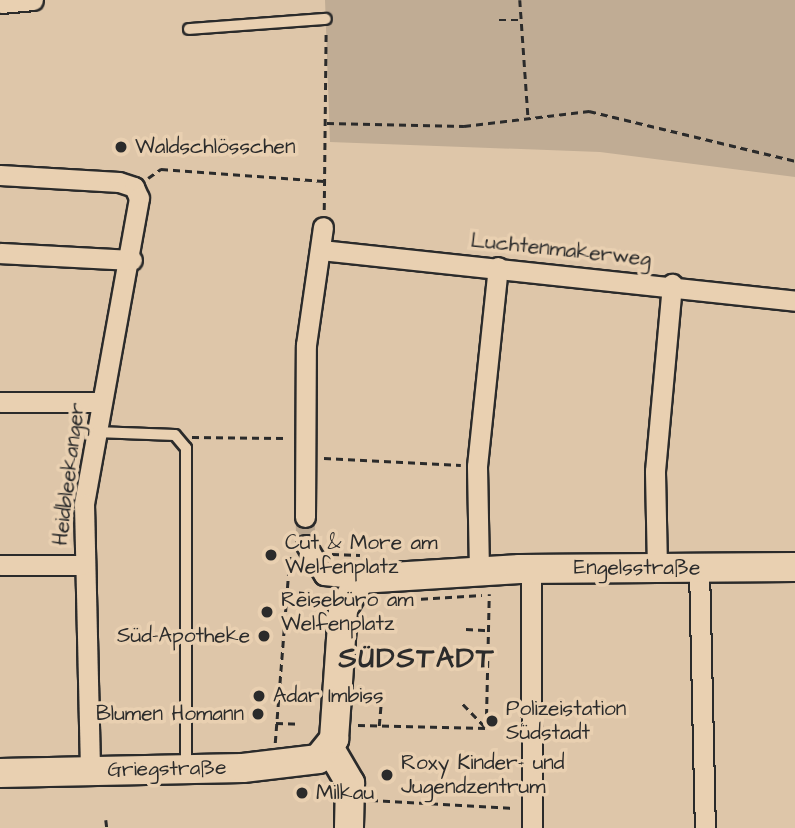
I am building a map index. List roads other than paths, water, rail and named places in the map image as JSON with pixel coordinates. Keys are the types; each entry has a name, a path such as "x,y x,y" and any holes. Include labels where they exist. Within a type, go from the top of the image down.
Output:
{"street":[{"path":"0,2 33,0"},
{"name":"Heidbleekanger","path":"0,175 134,187 138,224 100,401 81,565 90,771"},
{"path":"305,517 303,448 310,300 323,227"},
{"name":"Luchtenmakerweg","path":"321,250 672,284 795,301"},
{"path":"0,253 132,260"},
{"path":"484,582 477,466 498,267"},
{"path":"657,568 655,471 672,284"},
{"path":"0,402 100,401"},
{"path":"306,549 324,575 361,574 344,609 329,747 348,773 349,828"},
{"path":"0,565 81,565"},
{"name":"Engelsstraße","path":"361,574 484,582 531,569 795,567"},
{"path":"699,568 705,828"},
{"path":"531,569 532,818"},
{"name":"Griegstraße","path":"0,772 302,763 329,747"}],"lane":[{"path":"189,29 326,19"},
{"path":"95,432 182,439 186,768"}],"tunnel":[{"path":"305,517 306,545"}],"place":[{"name":"Waldschlösschen","path":"121,147"},
{"name":"Cut & More am Welfenplatz","path":"271,555"},
{"name":"Reisebüro am Welfenplatz","path":"267,612"},
{"name":"Süd-Apotheke","path":"264,636"},
{"name":"Adar Imbiss","path":"259,696"},
{"name":"Blumen Homann","path":"258,714"},
{"name":"Polizeistation Südstadt","path":"492,721"},
{"name":"Roxy Kinder- und Jugendzentrum","path":"387,775"},
{"name":"Milkau","path":"302,793"}],"district":[{"name":"SÜDSTADT","path":"417,659"}]}
